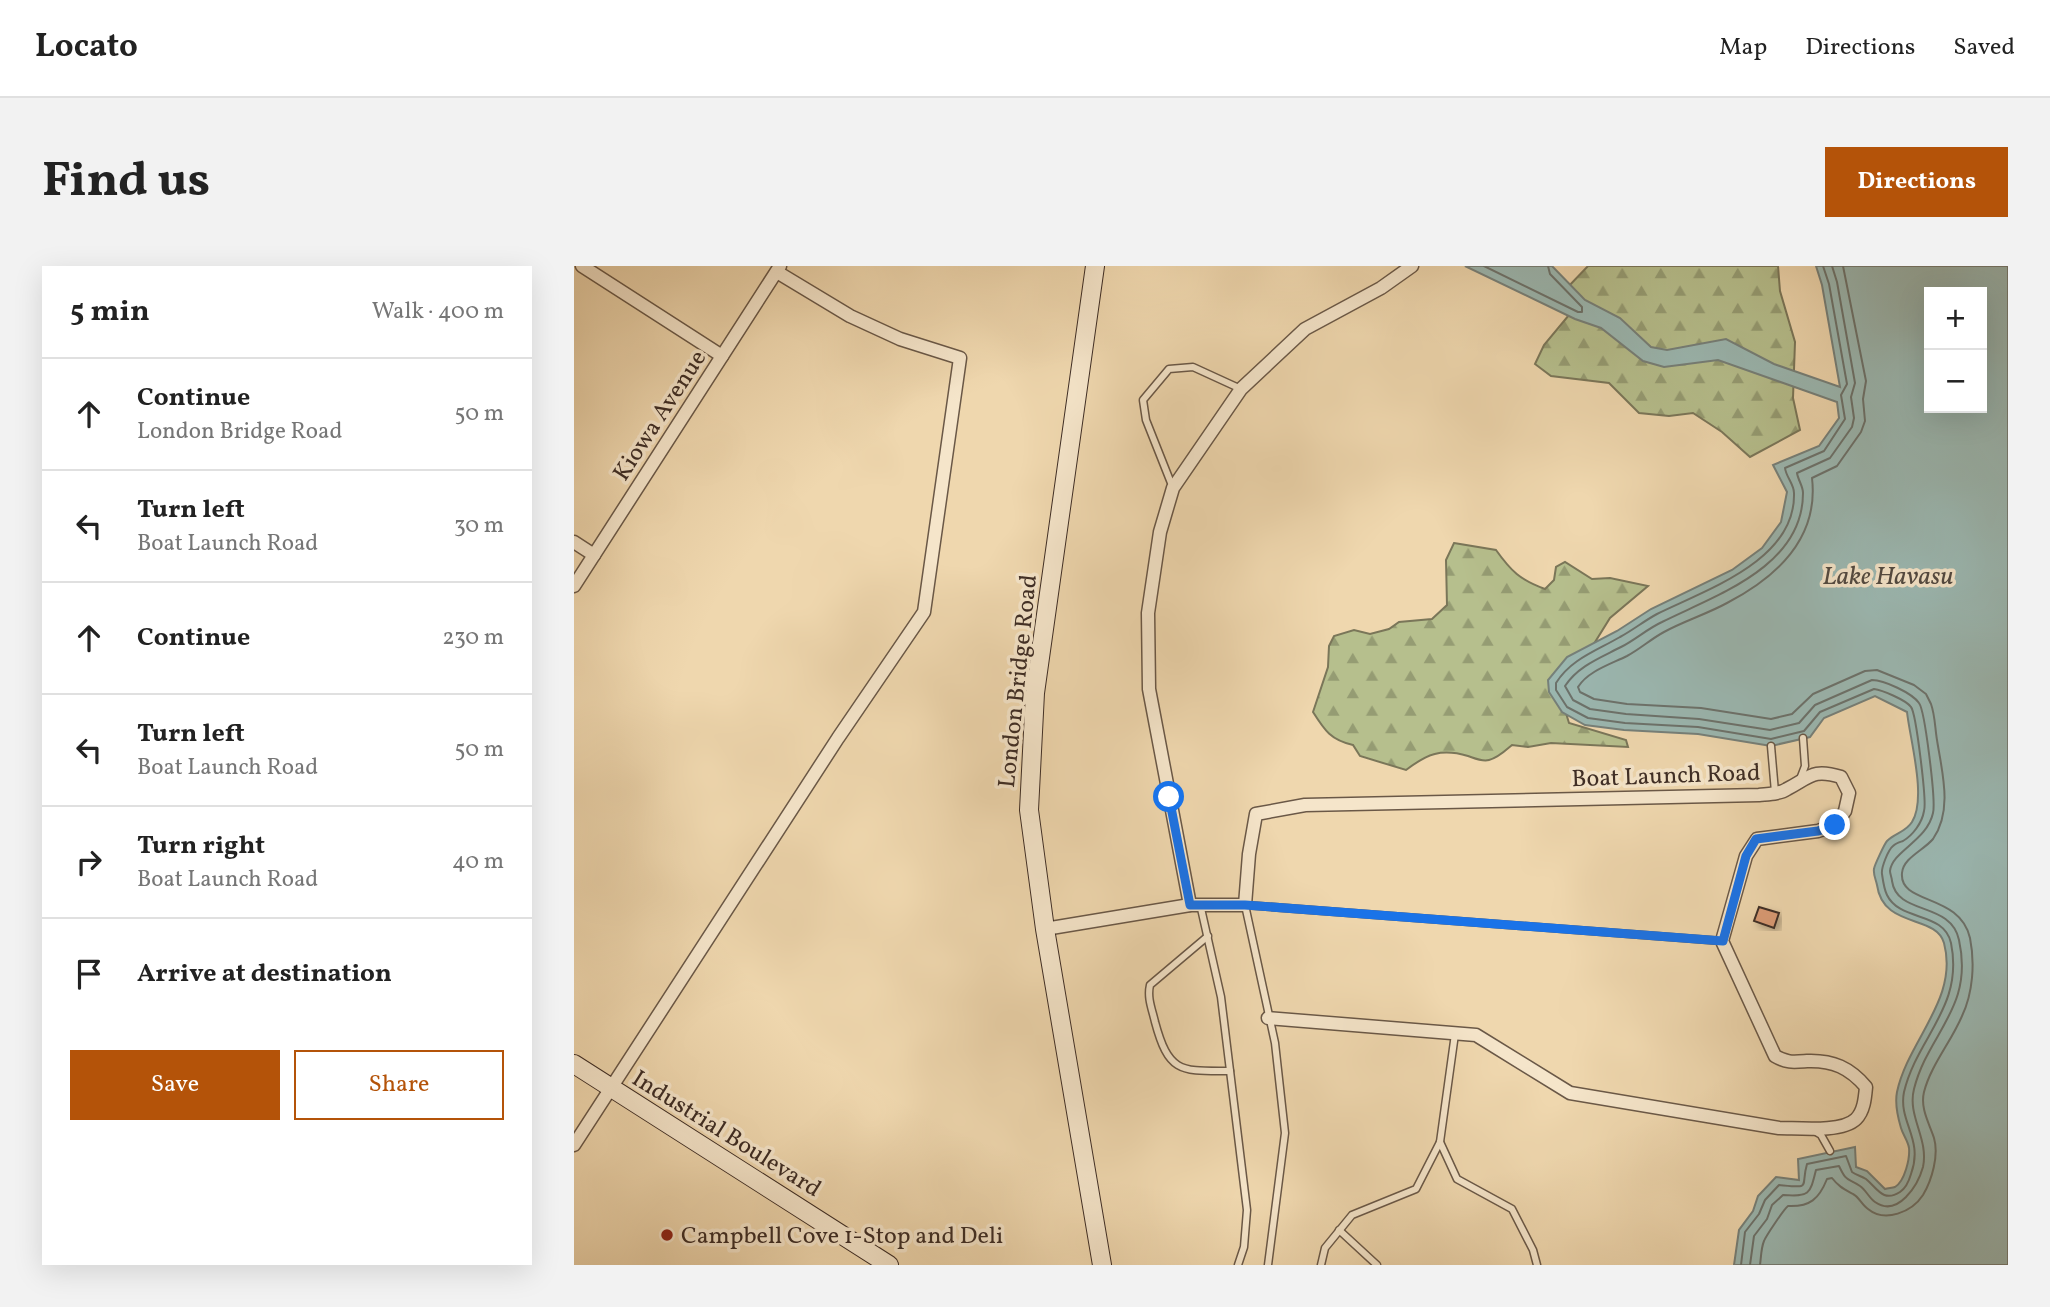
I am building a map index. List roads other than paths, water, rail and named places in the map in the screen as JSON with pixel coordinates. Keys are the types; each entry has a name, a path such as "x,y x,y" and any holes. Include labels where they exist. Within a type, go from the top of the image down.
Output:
{"street":[{"path":"582,266 722,356"},
{"name":"London Bridge Road","path":"1095,266 1035,693 1029,810 1045,929 1102,1265"},
{"path":"1195,904 1149,688 1148,613 1160,532 1173,488 1241,389 1305,329 1381,288 1412,266"},
{"path":"574,1145 830,750 924,612 960,358 900,339 850,316 778,269"},
{"name":"Kiowa Avenue","path":"574,586 778,269"},
{"path":"574,542 594,555"},
{"name":"Boat Launch Road","path":"1245,905 1249,854 1256,814 1305,806 1759,795 1785,791 1800,780 1824,772 1841,778 1849,793 1845,811 1835,825 1818,831 1756,839 1746,856 1723,941"},
{"path":"1045,929 1195,904 1245,905"},
{"path":"1268,1018 1476,1035 1570,1093 1779,1128 1845,1126 1857,1118 1865,1104 1866,1087 1853,1072 1836,1063 1788,1063 1775,1056 1723,941"},
{"name":"Industrial Boulevard","path":"574,1064 889,1265"}],"lane":[{"path":"1173,488 1146,420 1143,400 1168,369 1193,367 1241,389"},
{"path":"1800,780 1805,766 1802,738"},
{"path":"1771,746 1775,792"},
{"path":"1195,904 1208,936 1222,997 1247,1210 1244,1247 1238,1265"},
{"path":"1268,1265 1285,1133 1275,1043 1245,905 1723,941"},
{"path":"1208,936 1150,985 1148,994 1162,1048 1172,1062 1197,1071 1230,1071"},
{"path":"1321,1265 1325,1248 1352,1215 1416,1189 1440,1142 1455,1034"},
{"path":"1812,1129 1821,1135 1830,1150"},
{"path":"1440,1142 1457,1179 1512,1209 1533,1250 1537,1265"},
{"path":"1339,1230 1377,1265"}],"water":[{"name":"Lake Havasu","path":"1465,266 1552,266 1585,300 1620,318 1651,347 1667,350 1726,339 1774,364 1840,387 1822,285 1816,266 2008,266 2008,1265 1734,1265 1739,1230 1753,1211 1758,1196 1776,1177 1799,1180 1798,1159 1855,1147 1856,1167 1867,1171 1885,1189 1895,1187 1902,1180 1909,1148 1899,1120 1897,1092 1911,1055 1939,1001 1945,983 1947,963 1944,943 1939,934 1889,909 1881,899 1874,871 1887,841 1910,825 1916,812 1918,784 1907,712 1875,696 1824,718 1810,737 1771,746 1698,734 1585,725 1562,712 1549,692 1548,680 1567,657 1617,631 1651,609 1732,570 1762,548 1781,522 1787,492 1773,465 1819,446 1839,418 1837,402 1718,360 1664,367 1643,361 1601,328 1575,319"}],"place":[{"name":"Campbell Cove 1-Stop and Deli","path":"667,1235"}]}
